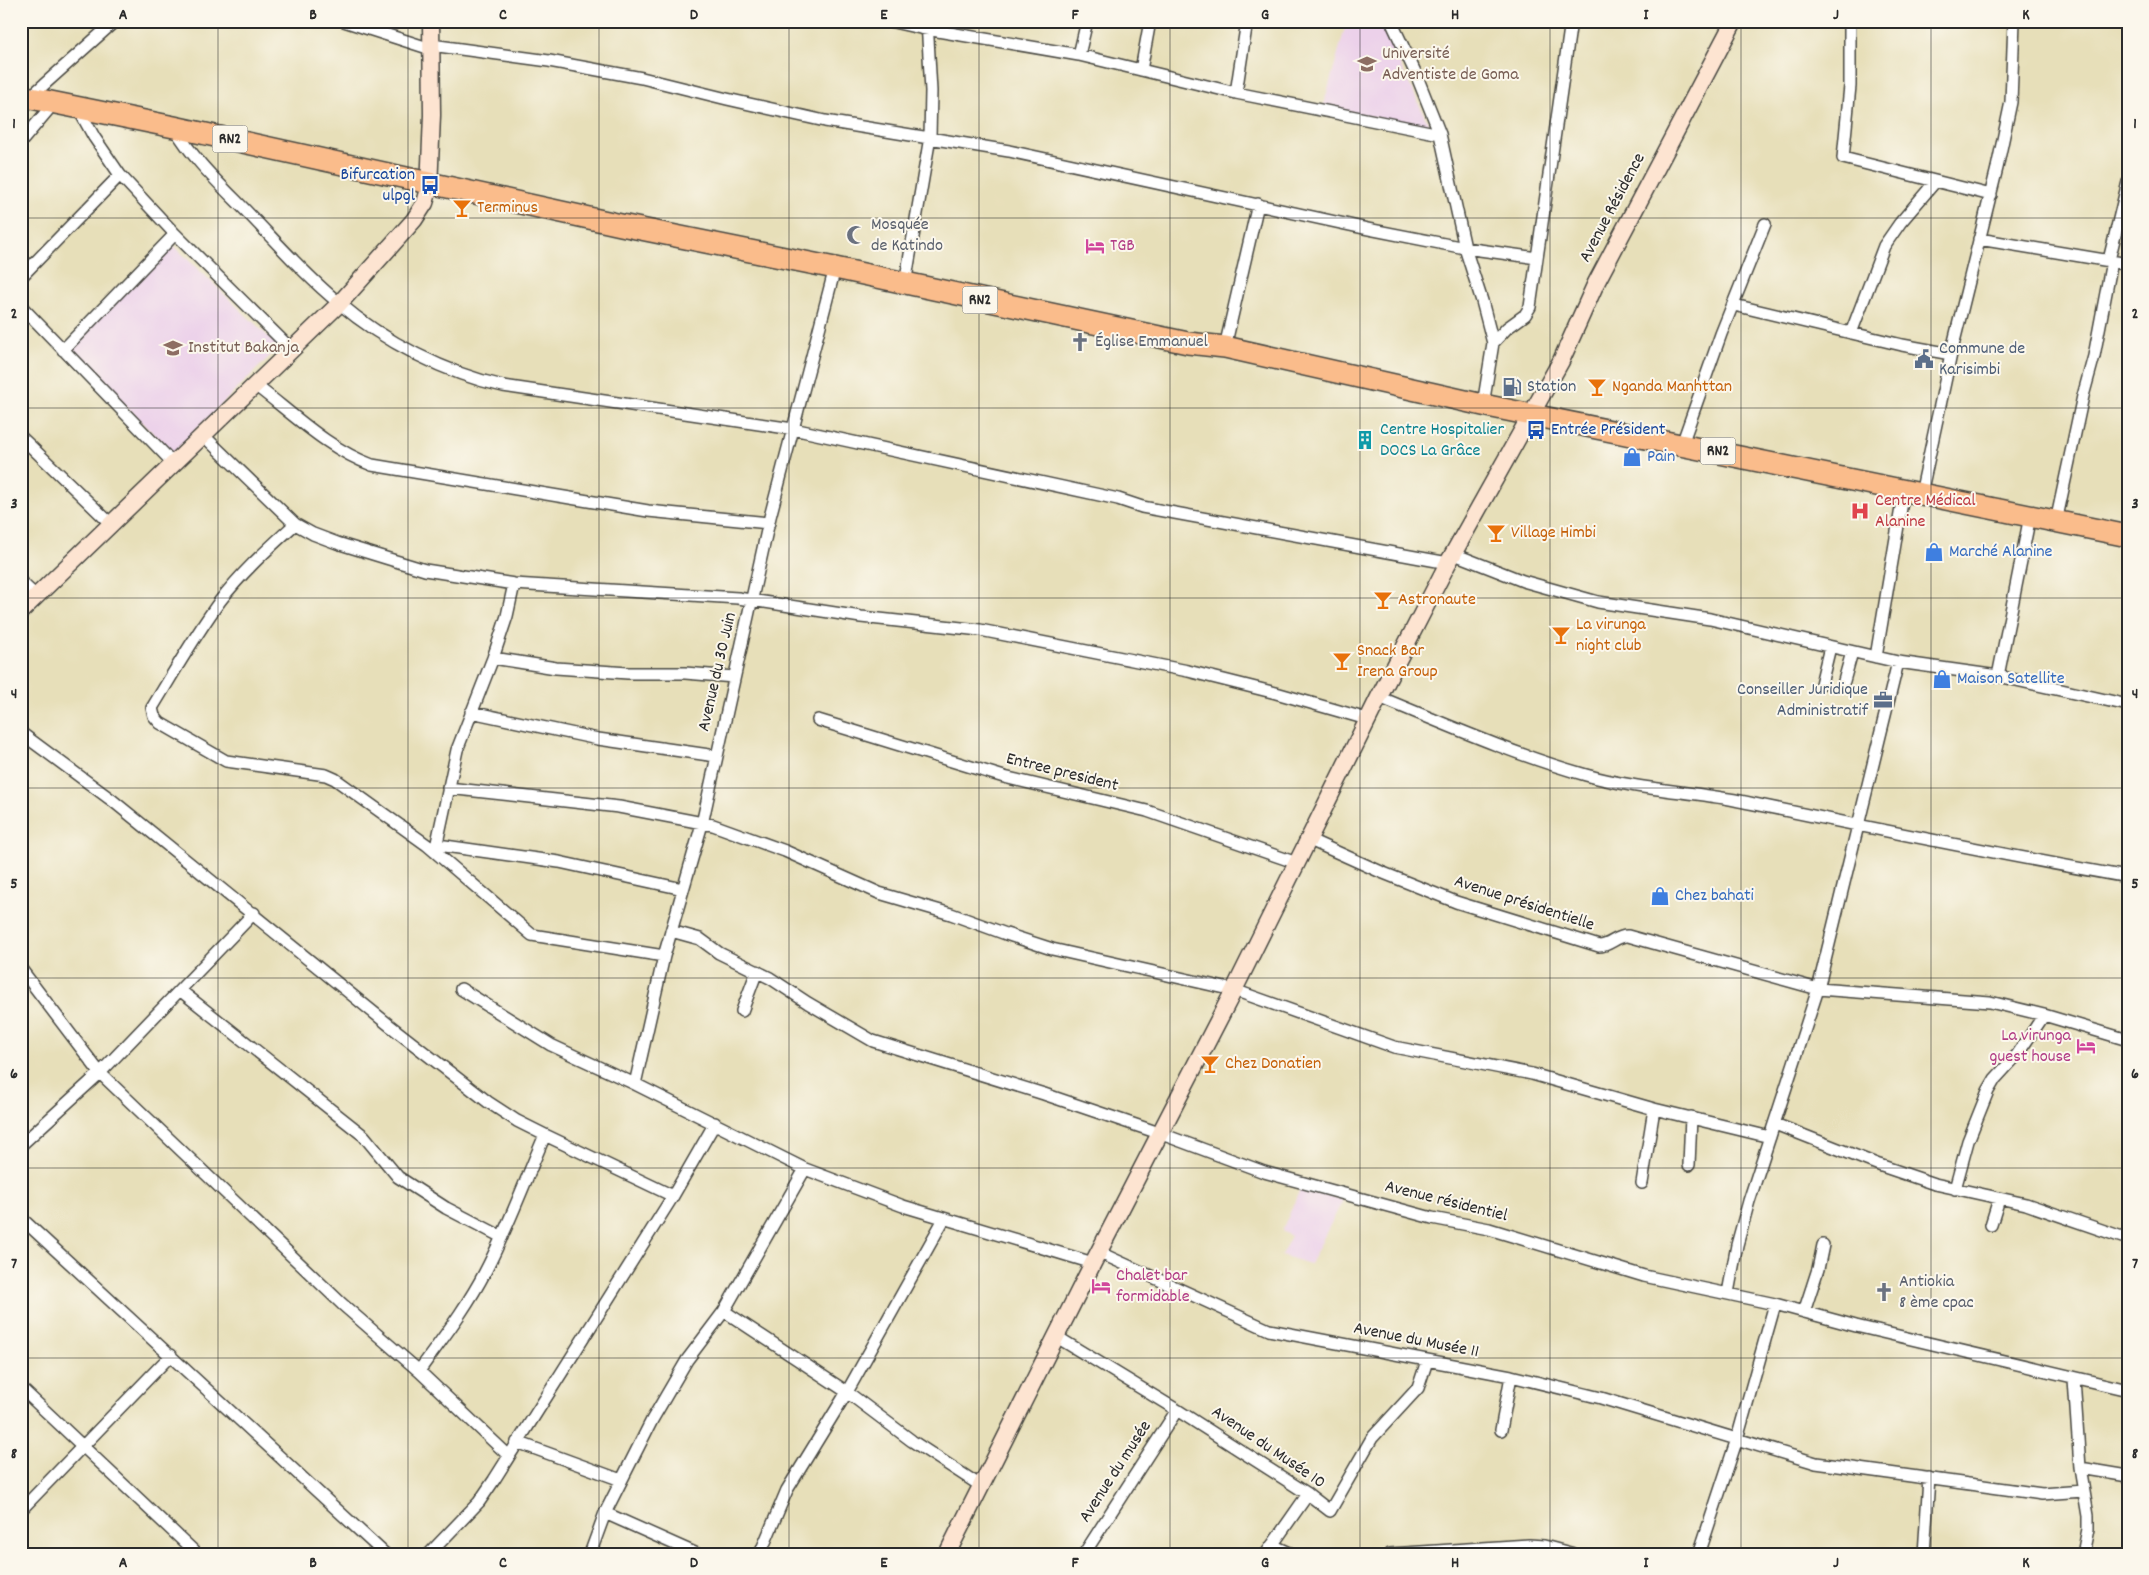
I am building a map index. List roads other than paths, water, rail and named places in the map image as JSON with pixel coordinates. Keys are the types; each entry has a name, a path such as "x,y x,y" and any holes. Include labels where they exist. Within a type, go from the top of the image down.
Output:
{"highway":[{"name":"RN2","path":"25,97 174,127 621,225 835,268 1188,343 1224,347 1483,405 2128,536"}],"street":[{"path":"25,97 115,21"},
{"path":"344,21 431,47 550,60 619,73 825,121 1009,151 1368,229 1464,248 1537,258"},
{"path":"21,611 339,304 414,220 425,203 429,183 432,115 431,21"},
{"path":"889,21 927,25 1079,55 1236,93 1440,134"},
{"path":"1079,55 1087,21"},
{"path":"1141,70 1150,21"},
{"path":"1236,93 1247,21"},
{"path":"1391,21 1416,74 1440,134 1464,248 1482,301 1493,343 1483,405"},
{"path":"1493,343 1507,328 1525,315 1530,307 1570,21"},
{"name":"Avenue Résidence","path":"947,1554 1096,1257 1310,840 1367,719 1451,558 1561,361 1596,283 1734,21"},
{"path":"1850,21 1850,86 1843,158 1991,195"},
{"path":"1876,657 1913,492 1951,354 1991,195 2011,102 2014,21"},
{"path":"905,284 930,137 931,91 927,25"},
{"path":"21,142 54,103"},
{"path":"77,107 94,137 120,175 175,234 291,349"},
{"path":"174,127 188,151 283,250 339,304 397,342 455,373 475,380 503,386 793,429 1109,497 1142,507 1451,558 1590,600 1710,619 1898,662 1998,676 2128,705"},
{"path":"21,277 120,175"},
{"path":"1851,333 1884,246 1935,182"},
{"path":"2056,522 2083,396 2094,356 2110,261 2128,182"},
{"path":"1224,347 1258,204"},
{"path":"1682,444 1765,224"},
{"path":"63,350 175,234"},
{"path":"1979,239 2128,264"},
{"name":"Avenue du 30 Juin","path":"635,1084 664,956 702,824 768,523 835,268"},
{"path":"1734,305 1851,333 1951,354"},
{"path":"21,306 174,464"},
{"path":"255,385 330,443 355,459 372,465 648,511 768,523"},
{"path":"203,436 295,524 313,534 337,543 425,570 514,584 752,600 861,617 980,630 1188,671 1276,693 1367,719"},
{"path":"21,438 111,524"},
{"path":"1998,676 2030,516"},
{"path":"295,524 239,579 220,601 190,645 152,708 154,716 160,722 226,761 335,779 436,848 532,935 664,956"},
{"path":"21,582 36,596"},
{"path":"436,848 457,750 507,616 514,584"},
{"path":"1821,684 1830,647"},
{"path":"1844,681 1852,652"},
{"path":"492,658 556,668 628,673 685,673 734,676"},
{"path":"1728,1294 1742,1228 1818,988 1898,662"},
{"path":"1379,697 1488,742 1586,775 1625,784 1727,799 2128,877"},
{"path":"471,712 598,739 716,756"},
{"name":"Entree president","path":"818,720 1004,777 1147,811 1297,863"},
{"path":"21,733 113,801 254,913 458,1080 517,1121 673,1196"},
{"path":"448,788 619,807 730,830 785,851 879,893 951,914 1052,949 1234,990 1394,1046 1532,1074 1654,1109 1770,1137"},
{"name":"Avenue présidentielle","path":"1310,840 1456,902 1566,937 1602,946 1621,936 1628,936 1818,988 1990,1002 2044,1015 2128,1040"},
{"path":"436,848 552,861 683,889"},
{"path":"21,1145 100,1073 254,913"},
{"name":"Avenue résidentiel","path":"671,931 700,939 719,953 758,971 873,1041 1044,1094 1160,1133 1264,1172 1432,1218 1489,1229 1644,1276 1774,1304 2074,1379 2128,1390"},
{"path":"21,969 100,1073 342,1304 419,1371 509,1456"},
{"path":"742,1011 758,971"},
{"name":"Avenue du Musée 11","path":"461,989 538,1039 635,1084 805,1169 903,1206 944,1219 1096,1257 1269,1330 1511,1376 1601,1398 1816,1463 2042,1494 2083,1492"},
{"path":"181,991 364,1136 391,1170 404,1181 446,1208 502,1237"},
{"path":"1955,1189 1968,1141 1988,1091 1995,1079 2017,1055 2044,1015"},
{"path":"1642,1183 1654,1109"},
{"path":"1689,1165 1691,1117"},
{"path":"429,1554 479,1502 673,1196 715,1123"},
{"path":"1775,1124 1879,1165 1955,1189 2050,1212 2122,1237 2128,1235"},
{"path":"419,1371 463,1309 484,1274 502,1237 545,1135"},
{"path":"590,1554 605,1513 669,1390 687,1360 724,1311 805,1169"},
{"path":"1991,1225 1999,1199"},
{"path":"760,1554 787,1490 847,1392 944,1219"},
{"path":"23,1224 170,1355 385,1554"},
{"path":"1804,1312 1818,1270 1823,1245"},
{"path":"1699,1554 1737,1439 1774,1304"},
{"path":"724,1311 847,1392 912,1441 981,1486"},
{"name":"Avenue du Musée 10","path":"1057,1337 1177,1410 1308,1494 1328,1510 1332,1510 1372,1438 1418,1388 1427,1361"},
{"path":"21,1510 170,1355"},
{"path":"1501,1430 1511,1376"},
{"path":"2074,1379 2080,1468 2088,1529 2083,1554"},
{"path":"21,1388 197,1554"},
{"name":"Avenue du musée","path":"1084,1554 1177,1410"},
{"path":"517,1442 622,1480"},
{"path":"2080,1468 2128,1476"},
{"path":"1924,1554 1929,1478"},
{"path":"1292,1554 1269,1549 1308,1494"},
{"path":"605,1513 697,1554"},
{"path":"1390,1554 1529,1549 1544,1546 1574,1554"}],"place":[{"name":"Université Adventiste de Goma","path":"1367,64"},
{"name":"Bifurcation ulpgl","path":"430,185"},
{"name":"Terminus","path":"462,208"},
{"name":"Mosquée de Katindo","path":"856,235"},
{"name":"TGB","path":"1095,246"},
{"name":"Église Emmanuel","path":"1080,342"},
{"name":"Institut Bakanja","path":"173,348"},
{"name":"Commune de Karisimbi","path":"1924,359"},
{"name":"Station","path":"1512,387"},
{"name":"Nganda Manhttan","path":"1597,387"},
{"name":"Entrée Président","path":"1536,430"},
{"name":"Centre Hospitalier DOCS La Grâce","path":"1365,440"},
{"name":"Pain","path":"1632,457"},
{"name":"Centre Médical Alanine","path":"1860,511"},
{"name":"Village Himbi","path":"1496,533"},
{"name":"Marché Alanine","path":"1934,552"},
{"name":"Astronaute","path":"1383,600"},
{"name":"La virunga night club","path":"1561,635"},
{"name":"Snack Bar Irena Group","path":"1342,661"},
{"name":"Maison Satellite","path":"1942,679"},
{"name":"Conseiller Juridique Administratif","path":"1883,700"},
{"name":"Chez bahati","path":"1660,896"},
{"name":"La virunga guest house","path":"2086,1046"},
{"name":"Chez Donatien","path":"1210,1064"},
{"name":"Chalet bar formidable","path":"1101,1286"},
{"name":"Antiokia 8 ème cpac","path":"1884,1292"}]}
